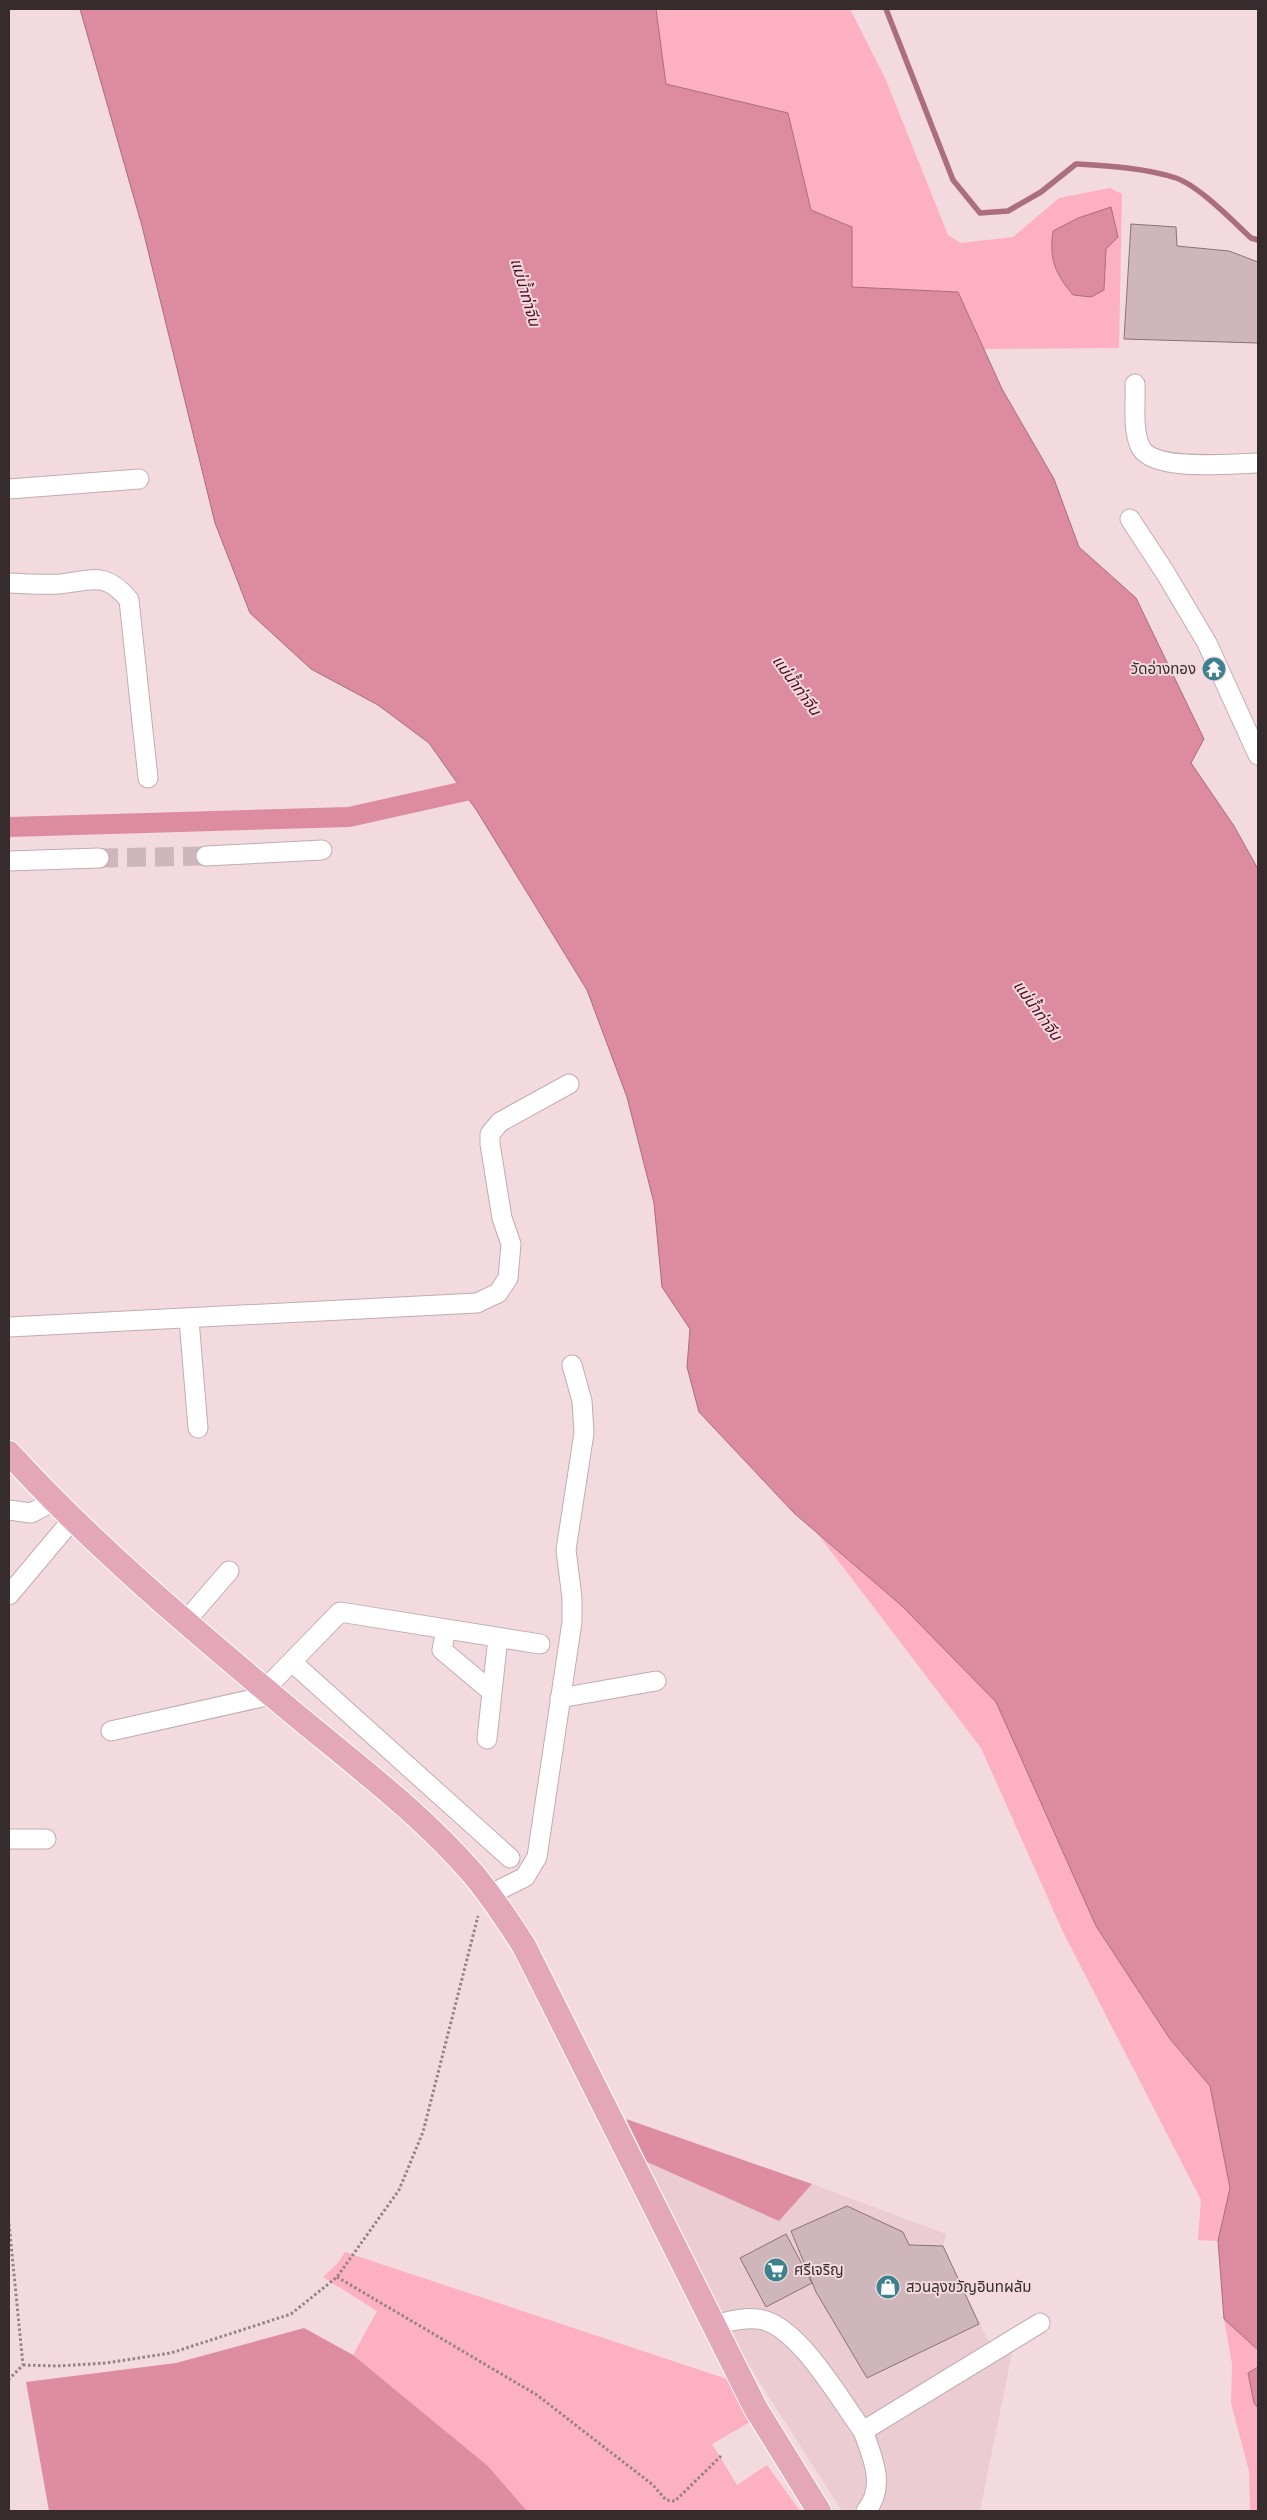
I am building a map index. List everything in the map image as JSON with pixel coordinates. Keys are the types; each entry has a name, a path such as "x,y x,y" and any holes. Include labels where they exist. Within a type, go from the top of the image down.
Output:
{"main road":[{"path":"9,1453 72,1520 185,1622 399,1802 441,1840 492,1898 524,1946 712,2325 756,2409 819,2511"}],"street":[{"path":"1135,384 1136,430 1140,448 1154,458 1176,464 1258,463"},
{"path":"9,489 139,479"},
{"path":"1130,519 1166,574 1207,643 1258,756"},
{"path":"9,583 42,585 81,579 102,580 118,587 129,600 148,778"},
{"path":"206,856 322,850"},
{"path":"9,861 99,858"},
{"path":"9,1327 189,1320 477,1303 498,1293 508,1278 510,1244 502,1218 490,1134 500,1122 569,1084"},
{"path":"189,1320 198,1428"},
{"path":"492,1898 525,1877 537,1856 572,1622 572,1598 566,1550 584,1433 582,1401 572,1366"},
{"path":"9,1510 31,1513 54,1501"},
{"path":"9,1595 72,1520"},
{"path":"185,1622 229,1571"},
{"path":"111,1731 268,1692 292,1662 340,1612 540,1644"},
{"path":"446,1629 442,1650 492,1692"},
{"path":"487,1739 498,1638"},
{"path":"292,1662 510,1858"},
{"path":"560,1698 656,1681"},
{"path":"9,1840 46,1839"},
{"path":"712,2325 739,2319 759,2318 782,2327 805,2349 863,2432 876,2467 876,2496 866,2511"},
{"path":"863,2432 1040,2323"}],"path":[{"path":"9,2378 23,2365 58,2366 106,2363 171,2353 291,2314 337,2277 399,2190 423,2132 465,1975 492,1898"},
{"path":"9,2224 23,2365"},
{"path":"337,2277 537,2395 653,2485 666,2500 676,2501 721,2456"}],"shaded area":[{"path":"656,9 850,9 885,78 948,235 961,243 1013,237 1059,198 1110,188 1122,194 1119,348 984,349 958,292 852,287 852,227 811,210 788,113 666,84"},
{"path":"817,1533 902,1606 996,1702 1096,1926 1170,2039 1210,2086 1230,2189 1218,2241 1198,2240 1201,2200 1063,1932 981,1748"},
{"path":"626,2119 812,2184 779,2221 647,2162"},
{"path":"647,2162 779,2220 812,2184 946,2234 943,2246 988,2340 1012,2353 980,2511 842,2511 742,2355"},
{"path":"345,2252 730,2380 750,2422 712,2444 737,2485 767,2465 800,2511 527,2511 488,2466 353,2355 377,2311 323,2277 337,2264"},
{"path":"1224,2319 1258,2350 1258,2367 1248,2373 1254,2403 1258,2408 1258,2511 1250,2511 1249,2471 1231,2403 1232,2364"},
{"path":"304,2328 353,2355 488,2466 527,2511 49,2511 26,2382 176,2363"}],"water":[{"name":"แม่น้ำท่าจีน","path":"80,9 656,9 666,84 788,113 811,210 852,227 852,287 958,292 1002,389 1054,479 1079,547 1136,598 1204,739 1191,763 1234,826 1258,869 1258,2350 1224,2319 1218,2241 1230,2188 1210,2086 1170,2039 1096,1926 996,1702 902,1606 794,1513 699,1412 687,1367 690,1329 662,1287 654,1203 627,1097 587,990 477,811 429,743 378,705 311,669 250,613 215,523 142,226"},
{"path":"1111,207 1118,237 1106,249 1104,290 1091,297 1073,295 1055,266 1052,250 1053,231 1078,218"},
{"path":"1258,2367 1258,2408 1254,2403 1248,2373"}],"building":[{"path":"1131,224 1176,227 1177,246 1229,251 1258,262 1258,343 1124,339"},
{"name":"สวนลุงขวัญอินทผลัม","path":"847,2206 903,2232 909,2245 943,2246 979,2324 867,2378 816,2292 791,2231"},
{"name":"ศรีเจริญ","path":"786,2234 812,2283 766,2307 740,2258"}],"waterway":[{"path":"886,9 953,180 980,213 1008,211 1041,192 1076,164 1114,167 1152,172 1185,182 1195,188 1251,238 1258,240"},
{"path":"9,827 349,817 488,786"}],"tunnel":[{"path":"99,858 206,856"}],"place":[{"name":"วัดอ่างทอง","path":"1214,669"},
{"name":"ศรีเจริญ","path":"776,2270"},
{"name":"สวนลุงขวัญอินทผลัม","path":"888,2287"}]}
